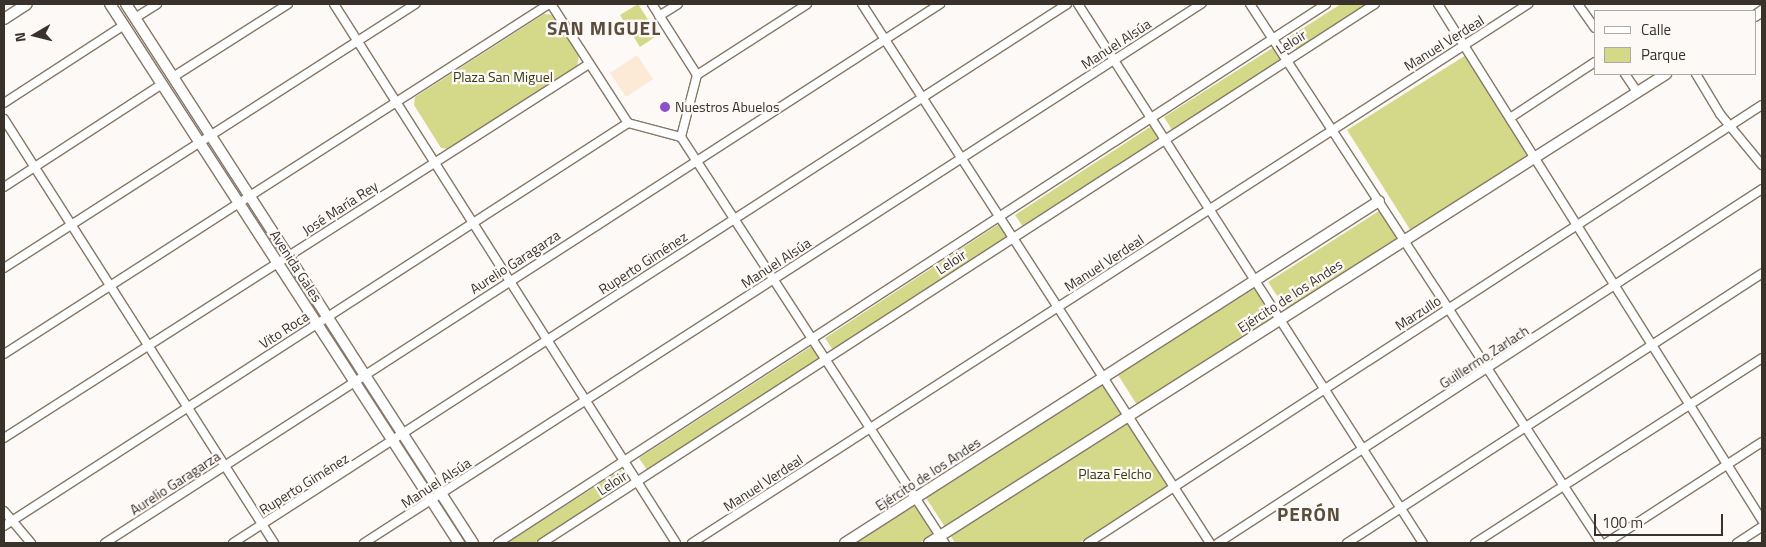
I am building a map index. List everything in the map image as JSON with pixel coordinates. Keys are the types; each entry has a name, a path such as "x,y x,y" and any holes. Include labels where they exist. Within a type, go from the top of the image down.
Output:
{"street":[{"path":"4,19 27,4"},
{"name":"Avenida Gales","path":"110,4 459,543"},
{"name":"Avenida Gales","path":"126,4 473,543"},
{"path":"135,18 157,4"},
{"path":"174,77 288,4"},
{"path":"334,4 508,282 676,543"},
{"path":"4,268 416,4"},
{"path":"4,354 550,4 628,123 681,137 870,429 917,498 942,540"},
{"path":"652,4 697,75"},
{"path":"659,16 678,4"},
{"path":"681,137 697,75 807,4"},
{"path":"862,4 1012,237 1130,414 1210,543"},
{"name":"Aurelio Garagarza","path":"105,543 940,4"},
{"name":"Ruperto Giménez","path":"233,543 393,442 1067,4"},
{"path":"1078,4 1423,543"},
{"name":"Manuel Alsúa","path":"364,543 432,502 585,401 1201,4"},
{"path":"1250,4 1601,543"},
{"name":"Leloir","path":"498,543 1326,4"},
{"name":"Leloir","path":"542,543 1164,138 1375,4"},
{"path":"1438,4 1614,288 1762,520"},
{"name":"Manuel Verdeal","path":"692,543 1060,307 1330,129 1528,4"},
{"path":"1578,4 1594,27"},
{"path":"4,102 124,25"},
{"path":"1510,118 1594,63"},
{"name":"José María Rey","path":"4,438 589,64"},
{"path":"1626,75 1637,92"},
{"name":"Ejército de los Andes","path":"929,543 942,540 1130,414 1664,75"},
{"path":"1697,75 1720,114 1732,124 1762,165"},
{"path":"4,187 162,84"},
{"name":"Marzullo","path":"1088,543 1762,105"},
{"path":"4,118 274,543"},
{"name":"Vito Roca","path":"4,526 188,408 470,221 628,123"},
{"name":"Guillermo Zarlach","path":"1218,543 1614,288 1762,189"},
{"name":"Ejército de los Andes","path":"845,543 1379,201"},
{"path":"1347,543 1762,273"},
{"path":"1475,543 1762,358"},
{"path":"1606,543 1762,442"},
{"path":"4,511 31,543"},
{"path":"1737,543 1762,527"}],"shaded area":[{"path":"637,55 653,79 626,97 610,73"}],"green space":[{"path":"638,4 658,35 640,47 620,15"},
{"path":"1341,4 1368,4 1297,50 1289,37"},
{"name":"Plaza San Miguel","path":"544,14 553,15 579,55 577,67 449,149 441,148 414,105 415,97"},
{"path":"1274,47 1282,59 1172,130 1164,117"},
{"path":"1466,55 1530,156 1411,231 1347,130"},
{"path":"1153,125 1161,138 1023,227 1015,215"},
{"path":"1382,209 1401,239 1287,311 1268,282"},
{"path":"999,224 1007,237 833,350 825,338"},
{"path":"1254,288 1273,318 1137,405 1118,375"},
{"path":"812,346 820,358 647,470 639,458"},
{"path":"1103,385 1122,415 945,527 926,498"},
{"name":"Plaza Felcho","path":"1128,420 1169,485 1079,543 955,543 950,535"},
{"path":"621,470 629,482 534,543 507,543"},
{"path":"915,505 933,534 919,543 854,543"}],"place":[{"name":"Nuestros Abuelos","path":"665,107"}],"district":[{"name":"SAN MIGUEL","path":"604,28"},
{"name":"PERÓN","path":"1309,514"}]}
